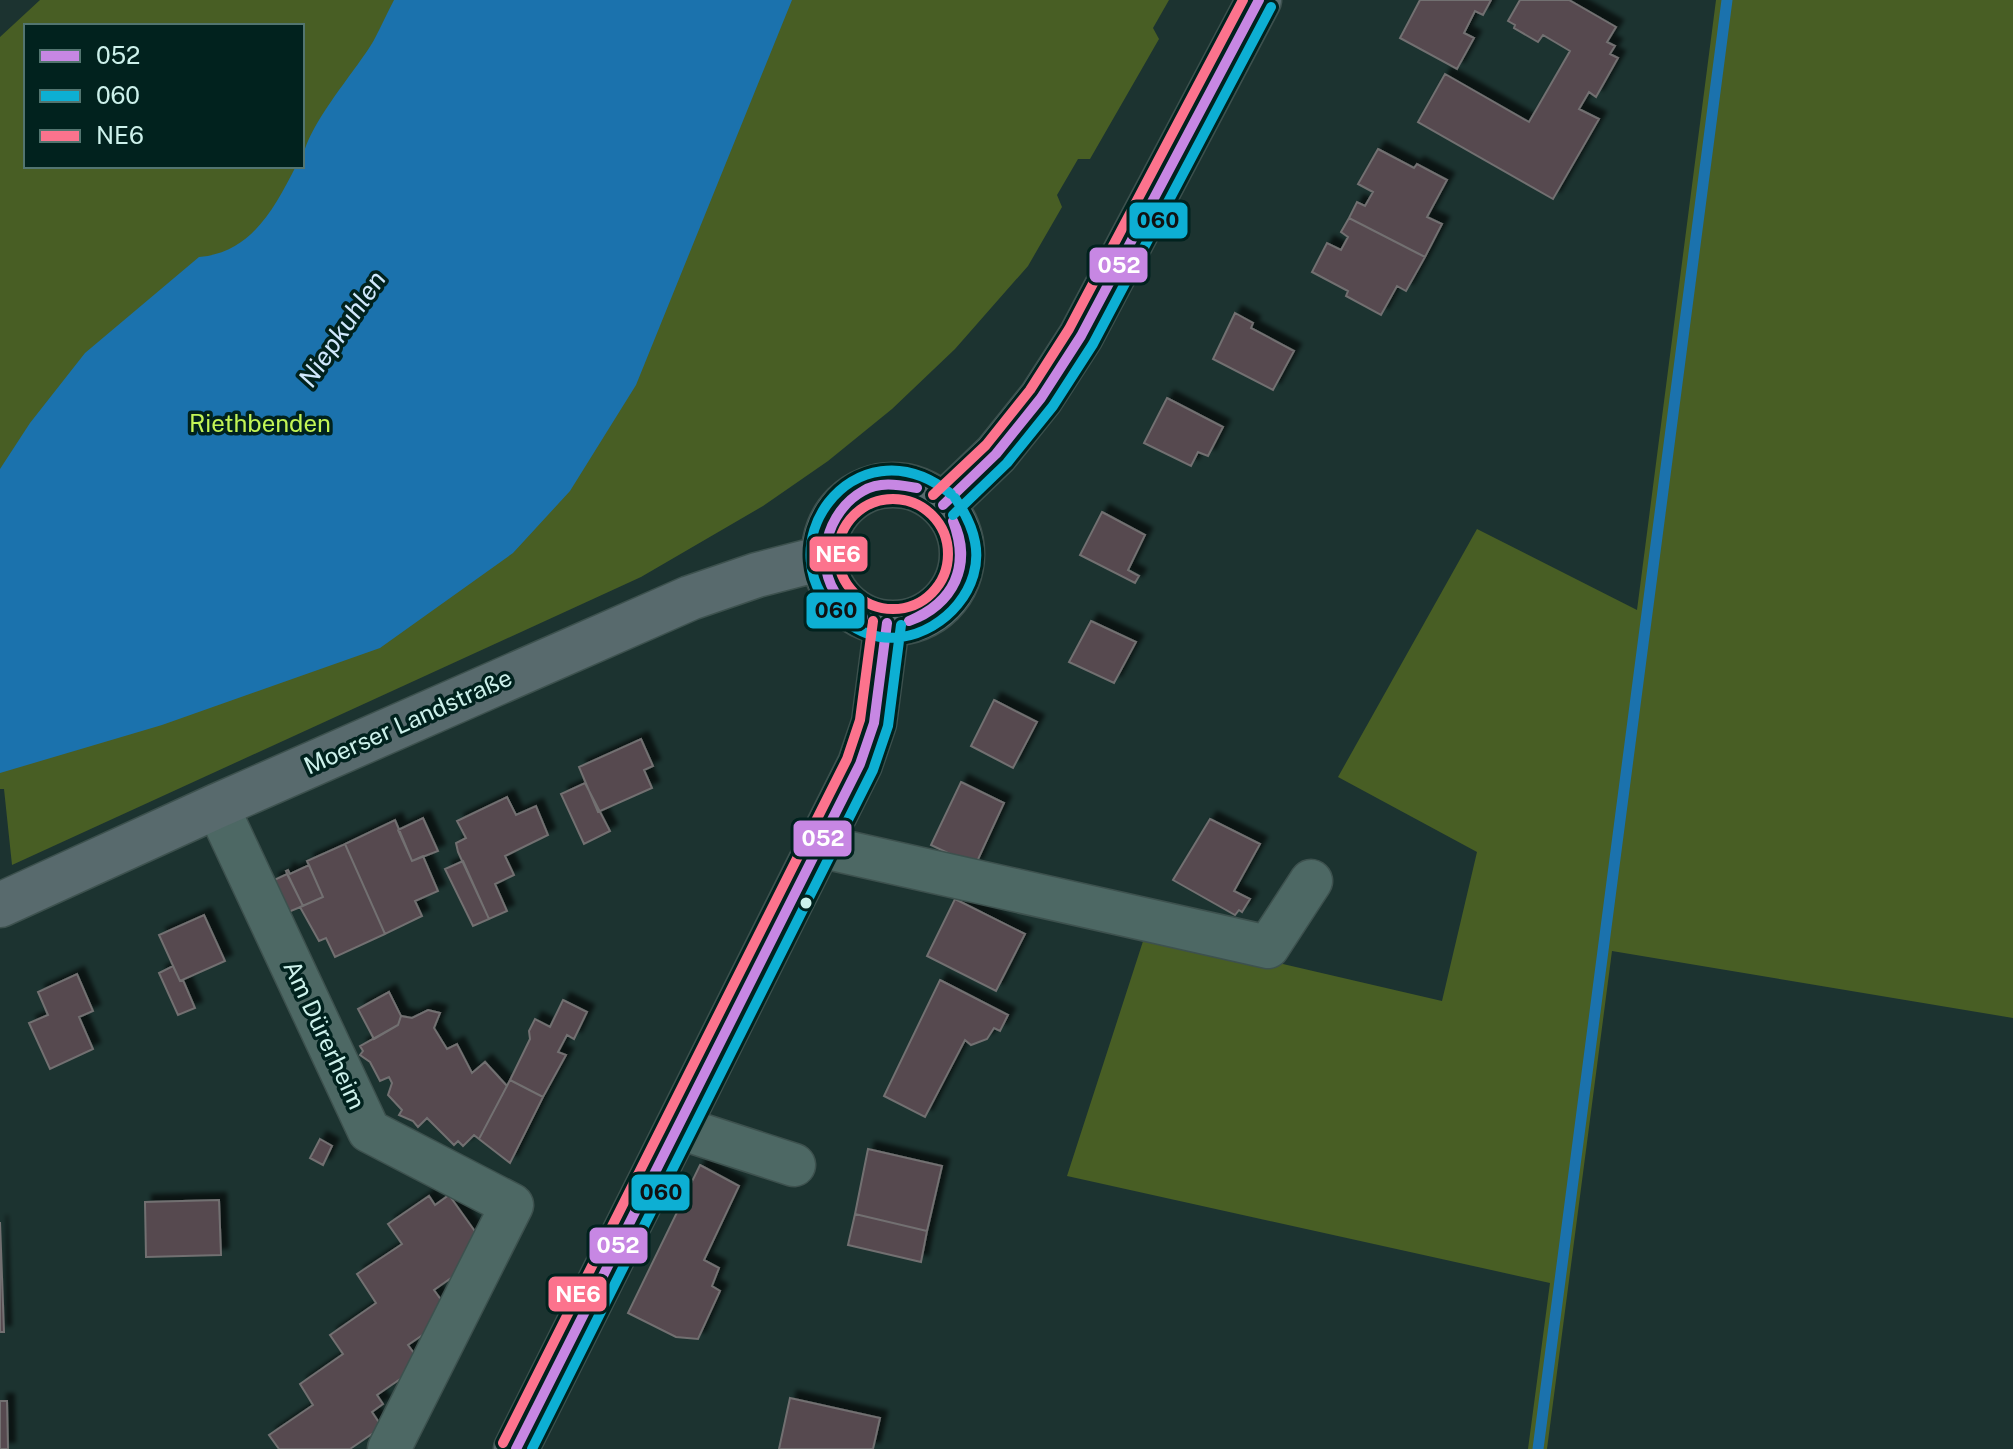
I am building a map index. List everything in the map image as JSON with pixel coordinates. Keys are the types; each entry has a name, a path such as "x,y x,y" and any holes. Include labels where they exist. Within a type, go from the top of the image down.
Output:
{"main road":[{"path":"943,505 996,454 1041,398 1081,336 1259,0"},
{"path":"887,484 917,488 943,505 958,530 963,558 957,582 941,604 916,620 887,623 863,617 841,600 829,582 823,558 825,534 837,511 858,492 887,484"},
{"name":"Moerser Landstraße","path":"0,905 690,598 757,575 823,558"},
{"path":"516,1449 860,764 874,723 887,623"}],"street":[{"name":"Am Dürerheim","path":"217,806 369,1131 512,1205 389,1449"},
{"path":"819,846 1268,947 1311,881"},
{"path":"677,1127 794,1165"}],"green space":[{"name":"Riethbenden","path":"40,0 1169,0 1153,28 1159,39 1090,159 1078,159 1057,195 1062,207 1028,266 955,349 892,409 828,461 763,506 641,577 12,865 4,789 0,789 0,37"},
{"path":"1716,0 2013,0 2013,1018 1612,951 1547,1449 1528,1449 1550,1283 1067,1176 1146,932 1442,1001 1477,852 1338,777 1477,529 1637,610"}],"water":[{"name":"Riethbenden","path":"394,0 792,0 636,385 570,491 513,553 380,648 162,725 0,773 0,469 30,423 85,353 199,257 233,247 259,226 295,168 304,168 304,152 320,119 374,40"}],"building":[{"path":"1420,0 1491,0 1483,15 1475,11 1464,33 1474,38 1457,69 1400,38"},
{"path":"1520,0 1569,0 1616,27 1607,42 1615,46 1610,54 1618,58 1596,97 1589,92 1579,109 1599,119 1553,199 1418,122 1445,74 1529,122 1570,51 1543,35 1538,42 1514,28 1515,25 1508,21"},
{"path":"1378,149 1414,168 1417,164 1447,180 1427,217 1442,224 1425,257 1349,218 1357,202 1365,206 1373,192 1358,184"},
{"path":"1349,218 1425,257 1406,291 1397,286 1381,315 1346,296 1348,291 1312,272 1327,243 1341,250 1348,237 1341,232"},
{"path":"1235,313 1253,323 1251,328 1294,351 1273,390 1213,359"},
{"path":"1167,398 1223,427 1208,456 1198,452 1191,466 1144,443"},
{"path":"1102,512 1145,535 1128,570 1139,576 1135,583 1080,555"},
{"path":"1091,621 1136,642 1114,683 1069,662"},
{"path":"994,700 1037,722 1013,768 971,746"},
{"path":"641,739 653,766 644,770 652,788 598,812 579,767"},
{"path":"961,782 1004,803 975,866 931,845"},
{"path":"585,783 610,831 584,844 561,794"},
{"path":"507,797 516,815 536,806 548,835 505,856 514,875 495,884 507,911 489,919 458,852 456,843 466,838 457,821"},
{"path":"423,818 438,851 412,861 398,830"},
{"path":"1210,819 1260,844 1234,891 1250,899 1242,912 1239,910 1235,915 1173,880"},
{"path":"395,820 412,861 423,856 438,891 415,901 422,916 385,934 345,844"},
{"path":"345,844 385,934 335,957 326,938 319,941 300,907 323,897 307,861"},
{"path":"463,861 489,919 473,926 445,869"},
{"path":"309,865 323,897 303,906 286,871 290,874"},
{"path":"287,874 303,906 286,913 272,881"},
{"path":"955,899 1025,934 996,991 927,956"},
{"path":"204,915 225,961 180,981 159,935"},
{"path":"173,966 195,1008 178,1015 159,973"},
{"path":"77,974 93,1011 79,1017 93,1049 50,1069 29,1023 48,1015 38,992"},
{"path":"940,980 1008,1015 1000,1031 994,1028 987,1039 971,1045 965,1040 925,1117 884,1096"},
{"path":"389,992 401,1016 398,1025 374,1039 358,1009"},
{"path":"563,1000 587,1012 574,1039 567,1035 558,1052 566,1055 543,1097 510,1080 530,1039 529,1031 535,1019 550,1027"},
{"path":"428,1010 440,1013 434,1028 447,1049 457,1044 472,1073 485,1062 507,1086 479,1139 474,1135 463,1146 458,1141 454,1145 427,1118 418,1127 413,1121 399,1115 402,1110 388,1095 392,1083 389,1077 380,1081 370,1062 360,1055 363,1051 360,1046 398,1025 401,1016 412,1018"},
{"path":"510,1080 543,1097 510,1163 479,1139"},
{"path":"320,1139 332,1146 323,1165 310,1158"},
{"path":"868,1149 942,1166 927,1231 855,1214"},
{"path":"700,1165 739,1186 704,1260 719,1268 712,1286 720,1291 698,1339 676,1337 628,1313"},
{"path":"449,1195 484,1244 474,1262 434,1290 452,1315 408,1345 422,1364 377,1395 383,1404 372,1412 382,1427 350,1449 279,1449 269,1435 313,1405 300,1384 343,1354 330,1335 376,1303 357,1274 402,1244 388,1224 429,1196 435,1205"},
{"path":"219,1200 221,1255 146,1257 145,1202"},
{"path":"855,1214 927,1231 921,1262 848,1245"},
{"path":"0,1222 4,1332 0,1332"},
{"path":"790,1398 880,1418 873,1449 779,1449"},
{"path":"0,1401 7,1401 8,1449 0,1449"}],"waterway":[{"path":"1538,1449 1727,0"}],"transit line":[{"name":"NE6","path":"933,495 986,445 1030,390 1069,329 1243,0"},
{"name":"052","path":"943,505 996,454 1041,398 1081,336 1259,0"},
{"name":"060","path":"953,515 1007,463 1053,406 1093,344 1271,7"},
{"name":"060","path":"951,494 915,474 881,471 852,482 829,502 814,530 811,561 820,593 845,621 872,635 901,637 932,626 958,604 967,590 976,559 972,530 955,498"},
{"name":"052","path":"863,617 841,601 826,570 825,554 832,525 840,511 869,488 890,485 917,488"},
{"name":"NE6","path":"893,499 914,504 932,515 943,533 948,554 943,575 932,593 914,604 893,609 872,604 854,593 843,575 838,554 843,533 854,515 872,504 893,499"},
{"name":"052","path":"909,621 938,604 955,581 960,553 953,521"},
{"name":"052","path":"909,621 937,605 955,581 961,552 953,521"},
{"name":"NE6","path":"503,1443 847,759 860,720 873,621"},
{"name":"052","path":"516,1449 860,764 874,723 887,623"},
{"name":"060","path":"532,1449 873,770 888,726 901,625"}],"water label":[{"name":"Niepkuhlen","path":"342,329"}]}
